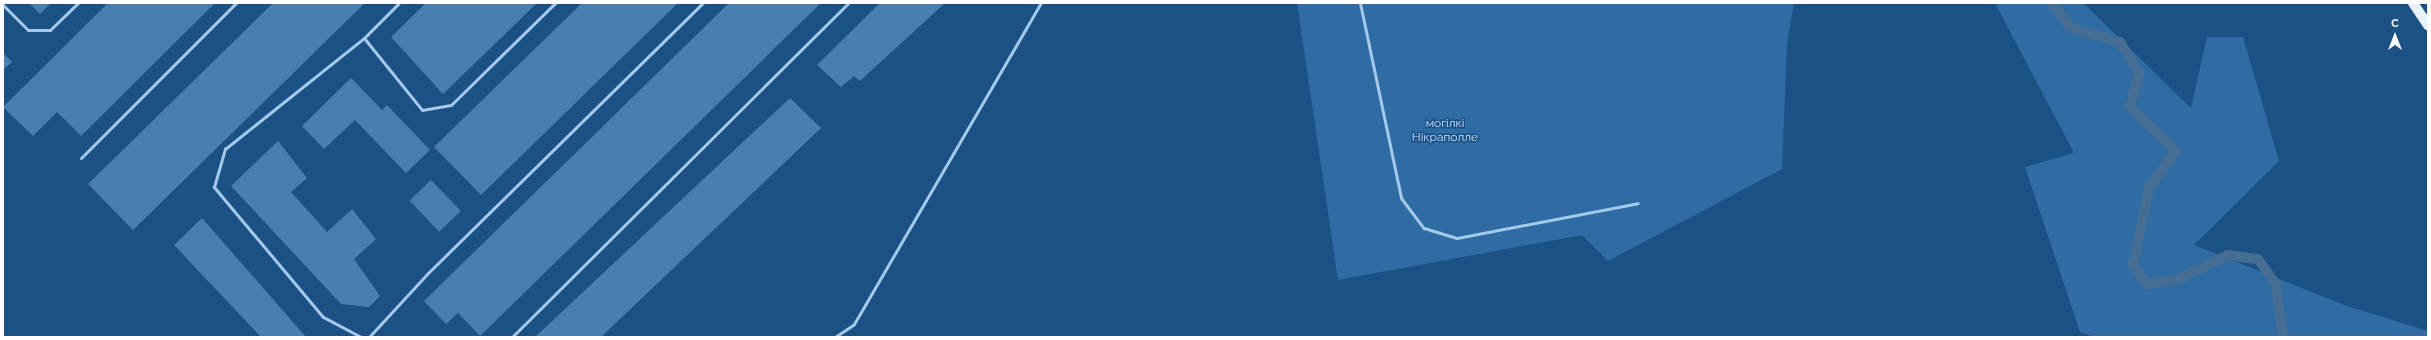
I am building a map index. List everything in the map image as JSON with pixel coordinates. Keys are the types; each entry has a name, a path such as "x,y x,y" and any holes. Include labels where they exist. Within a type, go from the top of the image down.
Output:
{"main road":[{"path":"2413,3 2428,25"}],"lane":[{"path":"3,5 28,30 50,30 78,3"},
{"path":"81,158 236,3"},
{"path":"361,337 323,317 214,187 225,149 364,38 399,3"},
{"path":"364,38 422,110 451,105 555,3"},
{"path":"370,337 428,273 703,3"},
{"path":"512,337 848,3"},
{"path":"835,337 854,324 1041,3"},
{"path":"1360,3 1401,198 1424,228 1457,238 1638,203"}],"green space":[{"name":"могілкі Нікраполле","path":"1297,3 1794,3 1787,43 1782,169 1608,261 1582,235 1338,280"},
{"path":"1995,3 2083,3 2191,108 2207,37 2243,37 2279,161 2194,245 2347,306 2428,331 2428,337 2095,337 2080,332 2025,167 2074,153"}],"building":[{"path":"29,3 51,3 40,14"},
{"path":"108,3 215,3 81,136 57,112 33,136 3,107"},
{"path":"273,3 365,3 133,230 88,184"},
{"path":"426,3 537,3 443,94 391,37"},
{"path":"582,3 678,3 481,195 434,147"},
{"path":"729,3 821,3 480,336 458,313 446,324 424,301"},
{"path":"880,3 945,3 860,81 854,76 841,87 817,65"},
{"path":"3,53 12,62 3,70"},
{"path":"351,78 382,110 387,105 430,150 406,173 355,120 324,149 302,126"},
{"path":"790,98 821,128 601,337 535,337"},
{"path":"278,141 307,178 291,192 327,232 352,209 376,239 354,259 380,296 369,307 341,304 231,186"},
{"path":"431,180 461,211 439,232 409,201"},
{"path":"202,218 306,337 261,337 174,245"}],"waterway":[{"path":"2052,3 2071,28 2120,42 2139,74 2130,107 2176,151 2149,188 2133,265 2147,284 2179,279 2228,255 2258,259 2276,285 2283,337"}]}
